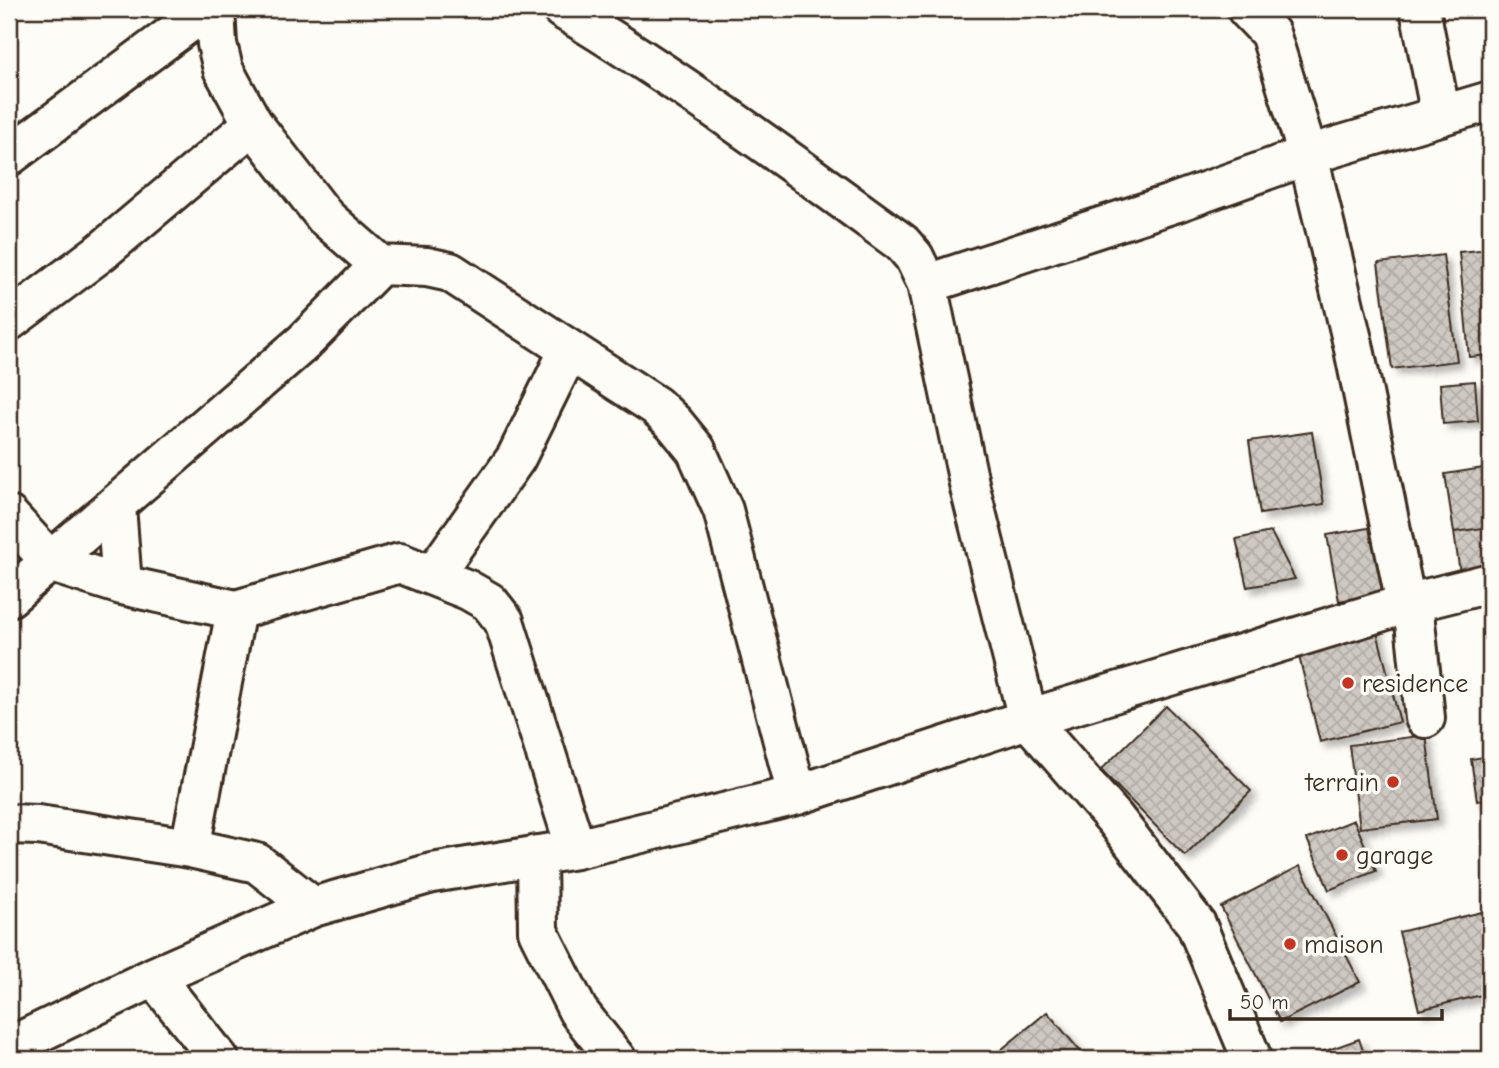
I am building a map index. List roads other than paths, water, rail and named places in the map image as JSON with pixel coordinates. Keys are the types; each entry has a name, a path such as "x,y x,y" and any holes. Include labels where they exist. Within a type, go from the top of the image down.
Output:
{"street":[{"path":"9,156 207,9"},
{"path":"215,9 217,44 223,69 253,124 325,217 380,265 427,267 450,272 568,352 656,406 696,450 723,510 797,795"},
{"path":"562,9 607,36 795,165 902,243 914,257 926,284 970,488 1028,719 1115,819 1185,907 1196,924 1252,1059"},
{"path":"1247,9 1270,33 1308,155 1353,344 1409,604 1425,718"},
{"path":"1420,9 1441,116"},
{"path":"926,284 1174,204 1308,155 1490,101"},
{"path":"9,321 101,252 253,124"},
{"path":"9,597 52,563 304,342 380,265"},
{"path":"433,575 516,458 568,352"},
{"path":"116,506 122,586"},
{"path":"9,516 52,563 122,586 236,610 400,563 433,575 489,602 504,621 576,849"},
{"path":"9,1047 154,977 313,907 432,873 576,849 797,795 1028,719 1409,604 1490,583"},
{"path":"190,848 236,610"},
{"path":"9,824 38,825 190,848 257,863 313,907"},
{"path":"537,855 538,931 578,1011 616,1059"},
{"path":"154,977 219,1059"}],"place":[{"name":"residence","path":"1348,683"},
{"name":"terrain","path":"1393,782"},
{"name":"garage","path":"1342,855"},
{"name":"maison","path":"1290,944"}]}
